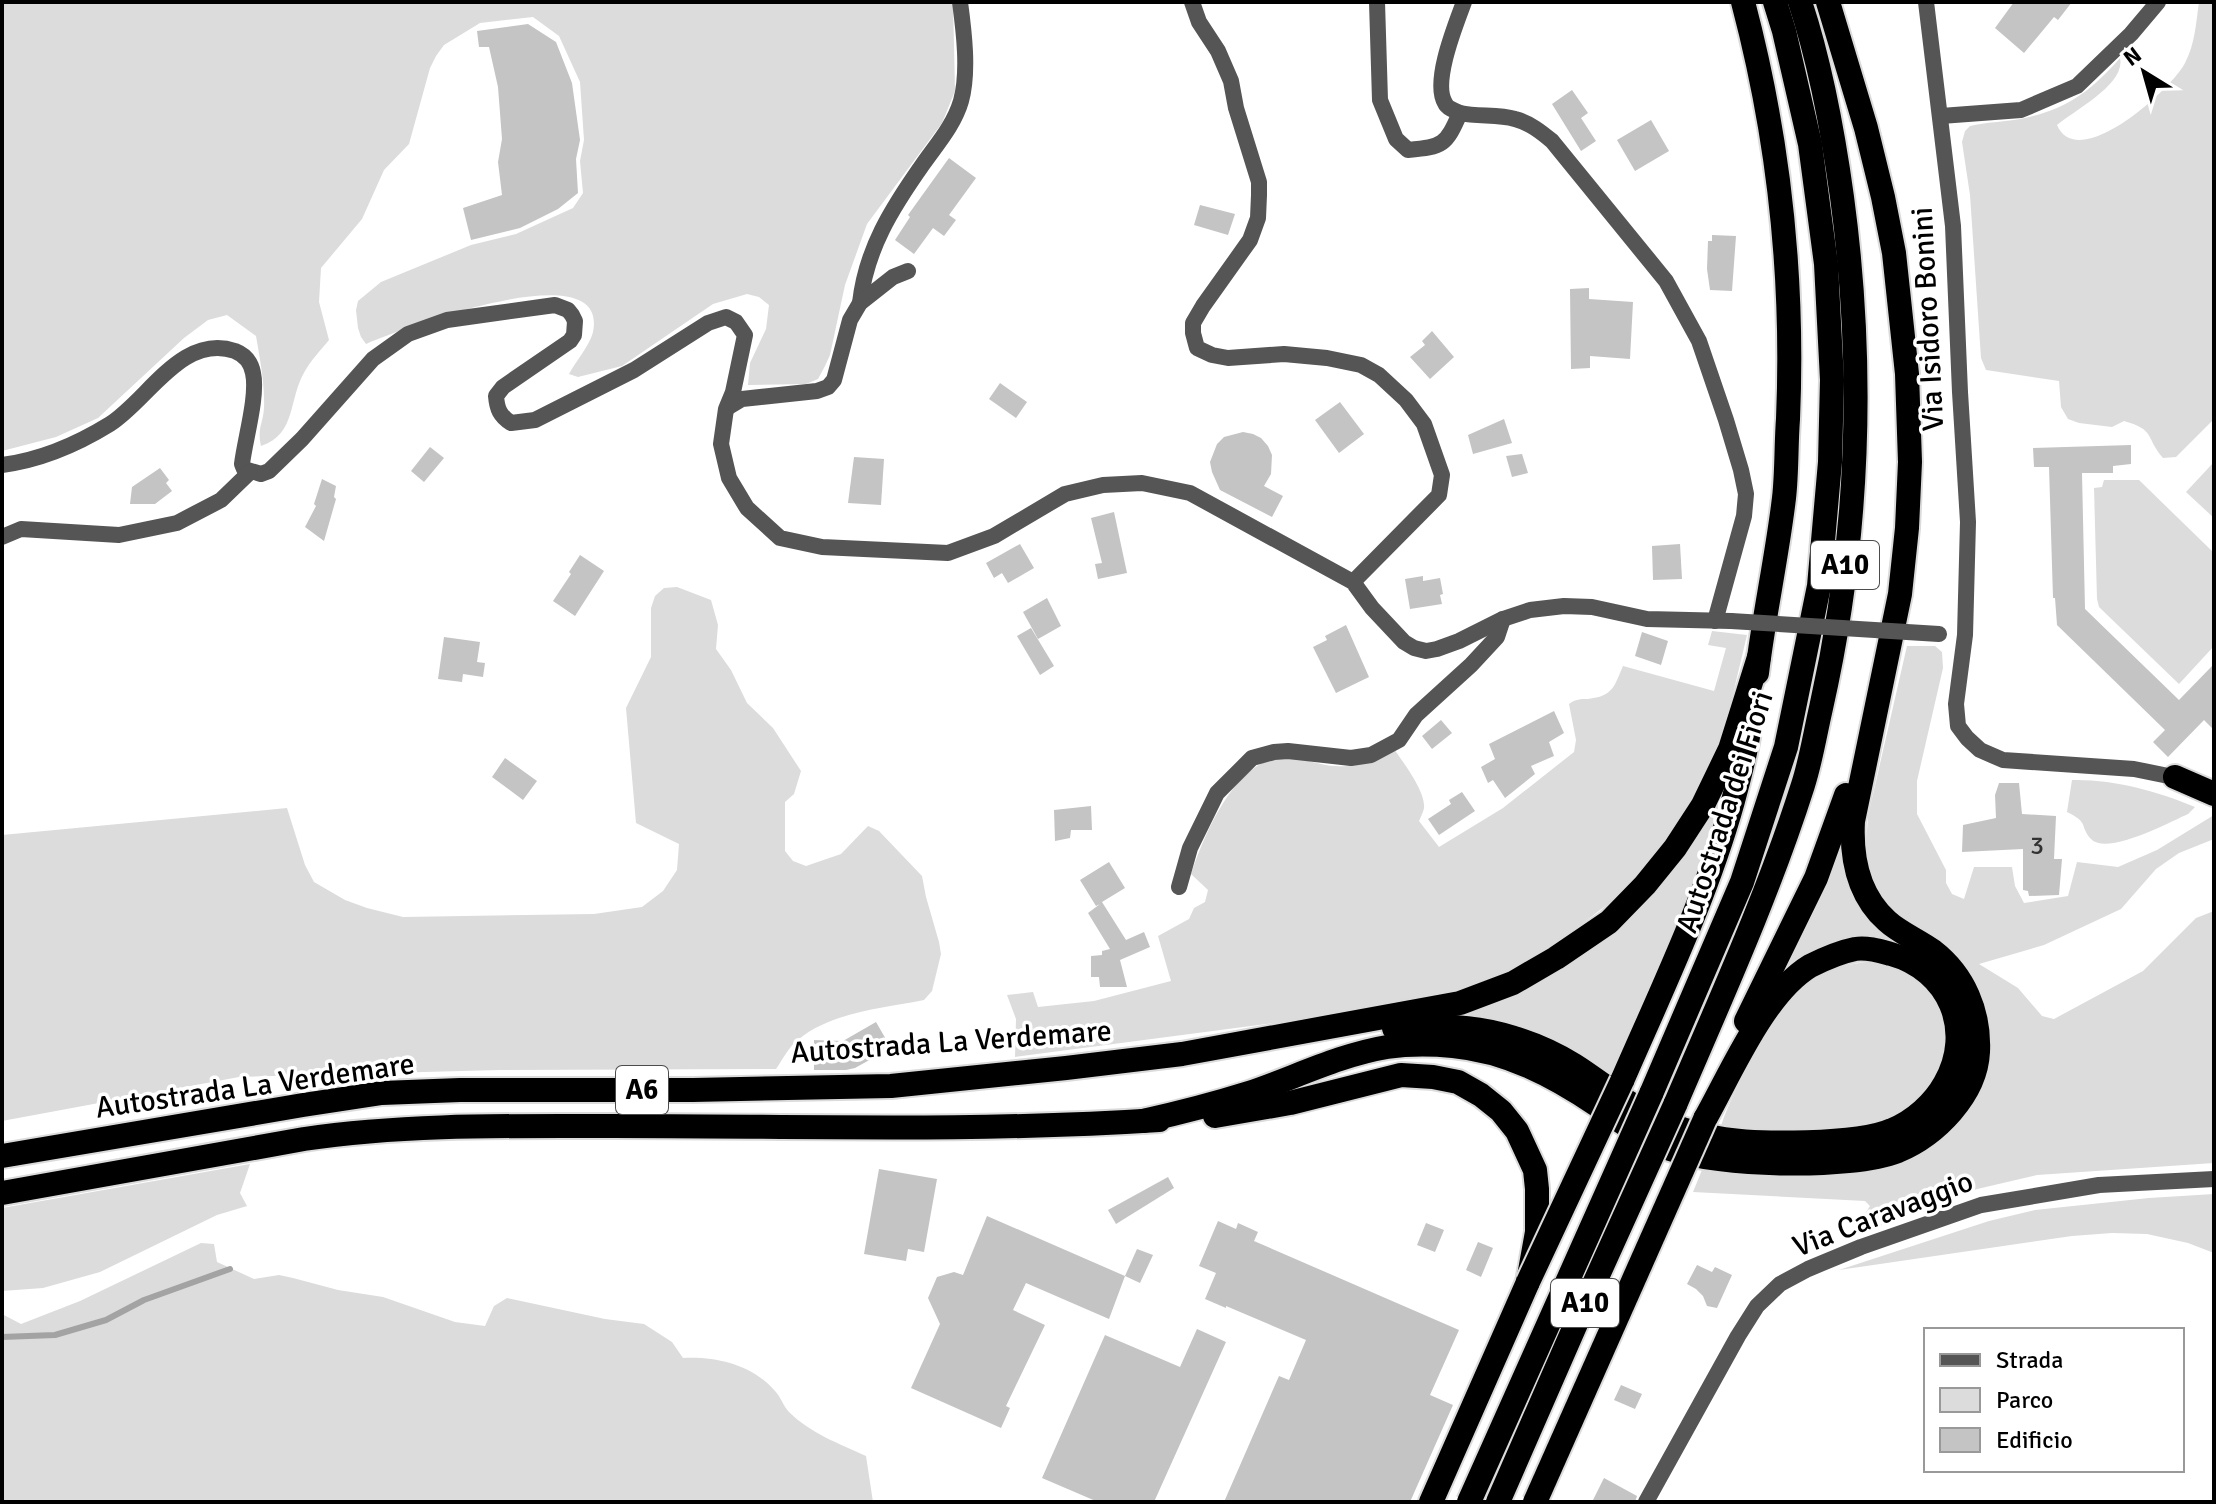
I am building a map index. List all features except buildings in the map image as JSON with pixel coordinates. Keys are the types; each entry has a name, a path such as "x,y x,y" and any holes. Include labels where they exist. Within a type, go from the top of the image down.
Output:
{"highway":[{"name":"A10","path":"1431,1502 1528,1282 1622,1081 1698,905 1724,833 1747,746 1784,495 1790,354 1786,244 1776,164 1743,2"},
{"name":"Autostrada dei Fiori","path":"1469,1502 1742,882 1786,747 1819,586 1830,462 1832,394 1826,264 1810,144 1775,2"},
{"name":"Autostrada dei Fiori","path":"1498,1502 1675,1105 1761,902 1804,782 1830,668 1843,589 1855,464 1857,378 1850,259 1834,139 1808,24 1800,2"},
{"name":"A10","path":"1535,1502 1747,1019 1816,878 1874,716 1898,606 1907,528 1910,462 1907,374 1894,253 1862,115 1828,2"},
{"path":"1284,1036 1460,1003 1513,983 1609,922 1660,867 1703,805 1730,749 1759,657"},
{"path":"1143,1121 1250,1093 1353,1055 1388,1047 1454,1046 1495,1053 1535,1068 1578,1092 1651,1141 1693,1155 1760,1162 1840,1163 1897,1151 1917,1141 1957,1105 1971,1080 1978,1055 1977,1026 1970,997 1956,973 1933,951 1888,922 1863,889 1855,867 1853,821 1874,716"},
{"path":"2175,777 2214,794"},
{"path":"1284,1036 1417,1026 1488,1031 1546,1050 1572,1064 1638,1110 1676,1127 1721,1139 1832,1141 1865,1138 1892,1131 1919,1114 1938,1095 1951,1073 1958,1047 1958,1025 1951,1004 1940,985 1925,970 1903,957 1879,950 1857,949 1832,956 1809,967 1789,983 1764,1014 1705,1119"},
{"name":"Autostrada La Verdemare","path":"2,1156 382,1093 891,1086 1182,1054 1284,1036"},
{"path":"1143,1121 1248,1111 1401,1075 1458,1082 1501,1111 1517,1131 1535,1170 1537,1232 1528,1282"},
{"name":"Autostrada La Verdemare","path":"2,1193 350,1132 461,1127 974,1127 1143,1121"}],"street":[{"path":"860,303 863,278 882,228 947,131 961,101 964,44 960,2"},
{"path":"1192,2 1199,22 1218,51 1231,81 1259,182 1258,218 1250,240 1193,323 1197,348 1228,358 1284,354 1361,365 1379,375 1406,400 1424,424 1442,475 1439,495 1353,582"},
{"path":"1377,2 1380,100 1396,139 1408,150 1435,147 1451,133 1460,113"},
{"path":"1464,2 1440,84 1444,103 1460,113 1514,118 1534,127 1552,141 1666,281 1699,341 1730,432 1746,494 1723,621"},
{"name":"Via Isidoro Bonini","path":"1926,2 1953,226 1968,522 1965,635 1956,704 1958,726 1980,750 2003,760 2134,769 2214,788"},
{"path":"1941,116 2021,110 2077,86 2131,34 2158,2"},
{"path":"726,409 742,399 817,391 828,387 834,380 850,320 860,303 893,277 908,271"},
{"path":"2,465 42,457 112,422 169,370 195,351 224,347 242,353 250,362 254,376 253,397 242,464 244,469 261,474 269,471 302,439 373,359 408,334 447,320 555,305 572,315 576,328 570,341 503,387 496,396 500,414 511,423 535,420 634,370 708,323 726,317 736,322 745,335 733,392 726,409 721,444 729,478 747,508 780,538 822,547 948,553 994,536 1065,494 1103,485 1142,483 1190,493 1353,582 1404,642 1426,651 1448,645 1530,610 1564,606 1592,607 1647,619 1965,635"},
{"path":"2,537 21,529 119,535 177,523 221,500 250,472"},
{"path":"1179,887 1190,848 1217,793 1252,758 1288,751 1351,758 1371,755 1399,740 1416,715 1497,637 1503,619"},
{"name":"Via Caravaggio","path":"1646,1502 1738,1336 1757,1306 1780,1284 1861,1247 1981,1205 2099,1185 2214,1179"}],"green space":[{"path":"2,2 953,2 955,91 942,123 867,224 845,285 830,355 818,379 806,384 748,385 750,363 766,329 769,305 759,297 747,294 713,304 622,366 578,377 569,374 593,332 589,308 569,297 536,296 497,302 416,325 366,344 358,328 358,301 381,282 471,245 516,234 573,208 583,193 580,161 584,140 580,82 559,36 533,17 480,23 444,45 436,56 409,144 384,170 362,219 321,268 319,302 329,340 305,371 281,433 261,446 264,390 256,336 227,315 208,320 184,338 98,418 56,437 2,451"},
{"path":"2199,2 2214,2 2214,419 2176,457 2163,458 2146,431 2134,424 2124,421 2112,427 2068,419 2061,407 2059,381 1986,370 1981,358 1970,195 1962,142 1970,126 2020,119 2064,105 2098,81 2120,58 2120,68 2107,87 2057,125 2068,137 2084,140 2124,122 2162,91 2185,63 2193,41"},
{"path":"2214,462 2214,518 2186,492"},
{"path":"2104,480 2139,480 2214,553 2214,646 2179,684 2099,607 2094,488 2102,487"},
{"path":"677,587 711,600 718,625 716,649 731,670 747,703 773,728 801,771 794,794 785,802 785,851 793,861 806,866 841,854 868,826 879,831 922,876 941,954 932,991 924,1000 859,1012 827,1023 795,1042 776,1069 500,1070 239,1077 2,1121 2,835 287,808 305,865 314,882 345,900 403,917 594,914 642,907 663,891 677,870 679,844 636,823 626,708 651,657 651,608 655,596 664,588"},
{"path":"1712,631 1747,635 1723,736 1694,804 1647,863 1609,903 1560,941 1495,979 1430,999 1328,1016 1015,1057 1016,1019 1007,995 1033,992 1038,1007 1094,1001 1171,981 1158,936 1189,919 1194,908 1205,902 1208,890 1191,874 1197,857 1227,797 1256,766 1274,758 1293,757 1330,766 1352,766 1394,749 1413,777 1424,801 1419,821 1439,847 1503,808 1574,752 1576,740 1569,704 1608,693 1623,666 1714,691 1726,648 1708,645"},
{"path":"1907,646 1935,646 1942,652 1943,668 1917,781 1917,814 1946,870 1946,883 1952,894 1964,899 1974,867 2012,867 2015,886 2024,903 2068,896 2077,862 2118,867 2157,850 2214,815 2214,839 2179,853 2156,869 2121,909 2044,945 1979,964 2018,988 2042,1016 2054,1019 2143,971 2196,918 2214,911 2214,1163 2037,1175 1973,1190 1859,1235 1858,1225 1870,1206 1865,1201 1693,1192 1702,1170 1831,1176 1894,1166 1930,1148 1952,1131 1970,1108 1988,1072 1991,1041 1986,1016 1912,925 1887,904 1873,883 1865,858 1868,816"},
{"path":"2072,780 2135,787 2195,807 2188,814 2139,836 2099,843 2087,835 2079,819 2067,812"},
{"path":"1718,799 1707,848 1612,1076 1529,1031 1457,1014 1544,978 1591,949 1630,917"},
{"path":"1837,853 1842,853 1901,942 1899,945 1779,973"},
{"path":"1872,962 1909,972 1927,987 1946,1019 1947,1061 1922,1100 1874,1128 1765,1132 1721,1126 1760,1043 1796,993 1828,971"},
{"path":"250,1164 240,1193 247,1206 217,1215 100,1272 43,1288 2,1291 2,1208"},
{"path":"2214,1194 2214,1253 2188,1243 2147,1234 2112,1233 1839,1270 1989,1221 2035,1210"},
{"path":"201,1243 214,1244 217,1262 254,1279 279,1275 338,1290 383,1297 455,1322 485,1326 494,1306 507,1298 644,1324 672,1342 683,1358 721,1361 756,1375 806,1426 866,1456 873,1502 2,1502 2,1314 21,1324 80,1301"}],"waterway":[{"path":"2,1337 55,1335 106,1320 144,1300 230,1269"}]}
